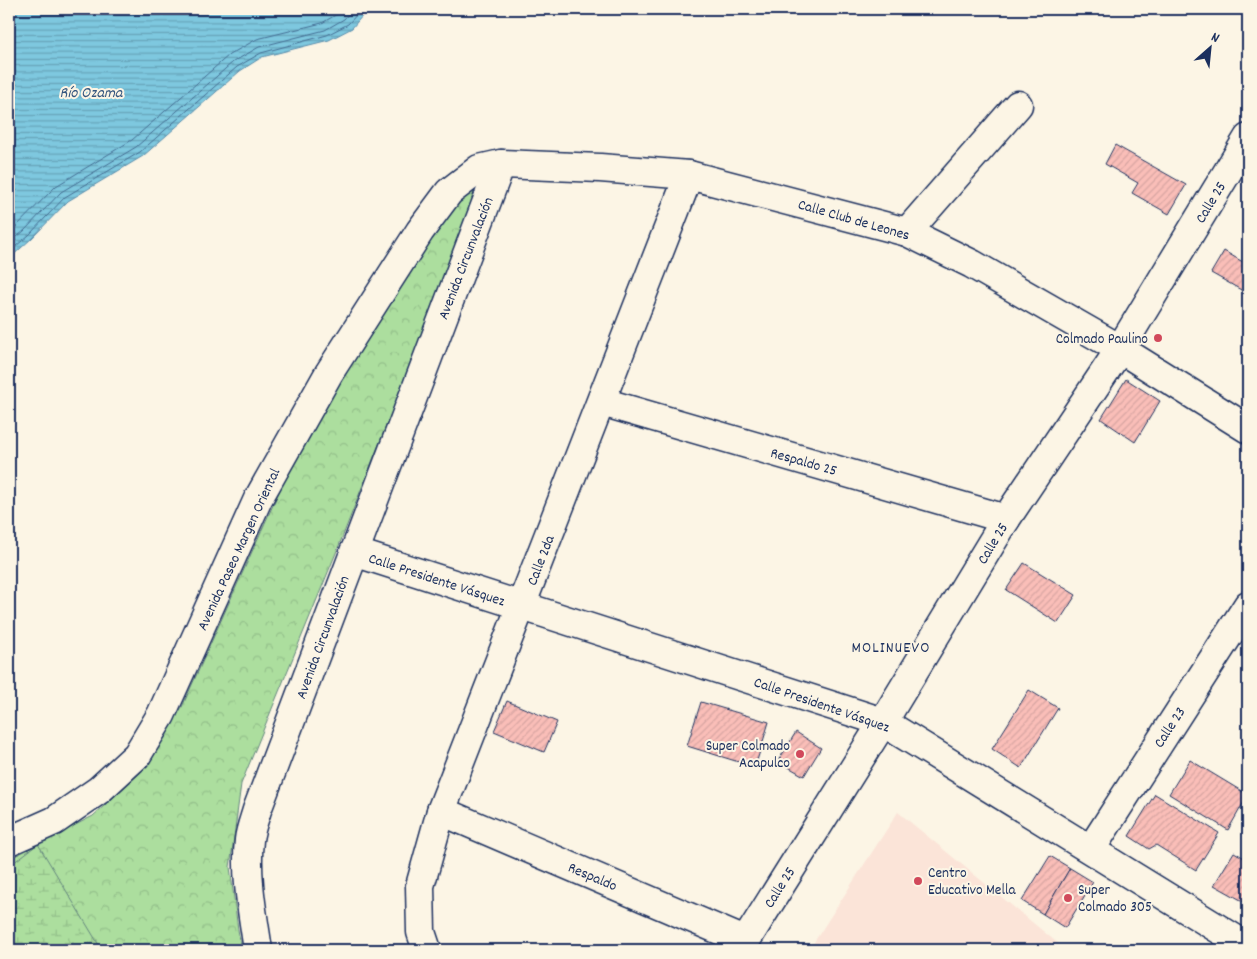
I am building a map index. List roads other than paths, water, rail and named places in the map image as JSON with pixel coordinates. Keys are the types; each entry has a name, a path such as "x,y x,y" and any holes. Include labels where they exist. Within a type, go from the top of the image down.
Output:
{"street":[{"path":"907,232 1018,105"},
{"name":"Calle 25","path":"742,946 1006,519 1120,349 1248,138"},
{"name":"Calle Club de Leones","path":"501,164 600,168 689,175 907,232 972,264 1120,349 1248,428"},
{"name":"Avenida Circunvalación","path":"258,950 248,870 249,840 257,810 501,164"},
{"name":"Avenida Paseo Margen Oriental","path":"9,841 54,822 99,790 137,755 161,715 258,500 329,372 420,231 449,192 479,169 501,164"},
{"name":"Calle 2da","path":"427,950 421,932 420,886 441,811 689,175"},
{"name":"Respaldo 25","path":"602,402 1006,519"},
{"name":"Calle Presidente Vásquez","path":"354,552 882,722 1248,947"},
{"name":"Calle 23","path":"1091,849 1248,606"},
{"name":"Respaldo","path":"441,811 742,946"}],"water":[{"name":"Río Ozama","path":"9,9 368,9 352,28 329,40 262,57 240,71 143,156 68,201 9,259"}],"place":[{"name":"Colmado Paulino","path":"1158,338"},
{"name":"Super Colmado Acapulco","path":"800,754"},
{"name":"Centro Educativo Mella","path":"918,881"},
{"name":"Super Colmado 305","path":"1068,898"}],"district":[{"name":"MOLINUEVO","path":"891,646"}]}
